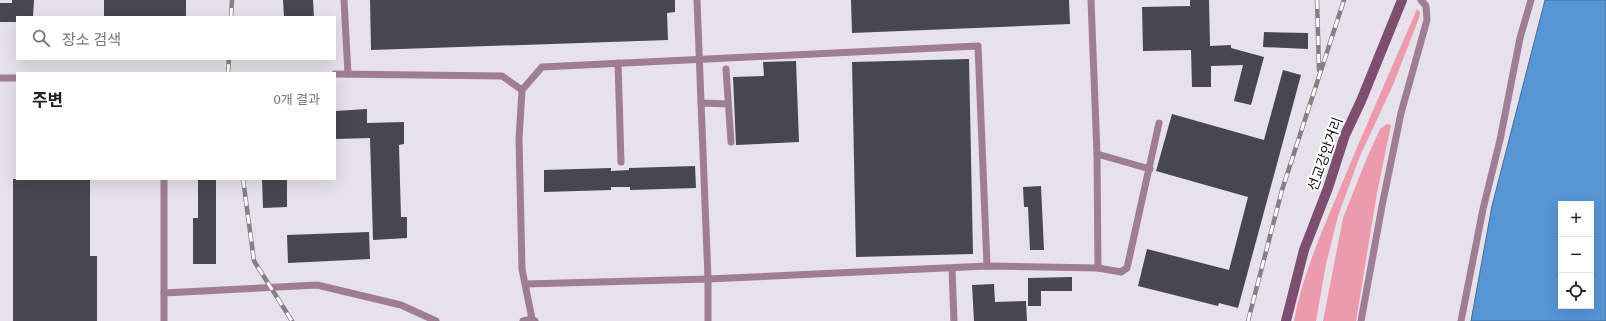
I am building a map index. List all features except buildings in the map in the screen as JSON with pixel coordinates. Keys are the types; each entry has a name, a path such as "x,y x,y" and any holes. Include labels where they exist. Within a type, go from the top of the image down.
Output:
{"main road":[{"name":"선교강안거리","path":"1286,321 1304,250 1328,188 1345,135 1361,101 1402,0"}],"lane":[{"path":"344,0 348,74"},
{"path":"697,0 708,279 708,321"},
{"path":"1091,0 1097,154 1098,268"},
{"path":"1361,321 1401,113 1427,20 1426,6 1421,0"},
{"path":"1461,321 1483,209 1500,140 1520,38 1531,0"},
{"path":"523,321 534,320 522,269 520,154 522,90 542,67 699,58 978,46 987,266"},
{"path":"618,63 621,162"},
{"path":"726,69 731,142"},
{"path":"336,74 502,76 522,90"},
{"path":"0,78 16,78"},
{"path":"701,103 728,104"},
{"path":"526,284 708,279 952,269 987,266 1098,268 1121,272 1127,268 1160,123"},
{"path":"1097,154 1150,169"},
{"path":"164,180 164,321"},
{"path":"952,269 954,321"},
{"path":"164,293 317,285 401,305 436,321"}],"shaded area":[{"path":"1417,9 1420,12 1419,18 1393,85 1360,156 1338,216 1326,264 1316,321 1294,321 1306,274 1317,243"},
{"path":"1387,124 1391,125 1377,193 1356,321 1323,321 1343,218 1380,129"}],"water":[{"path":"1545,0 1606,0 1606,321 1471,321 1492,206"}],"railway":[{"path":"231,16 232,0"},
{"path":"1317,0 1319,70"},
{"path":"1248,321 1282,190 1344,0"},
{"path":"228,72 229,60"},
{"path":"243,180 254,261 292,321"}]}
